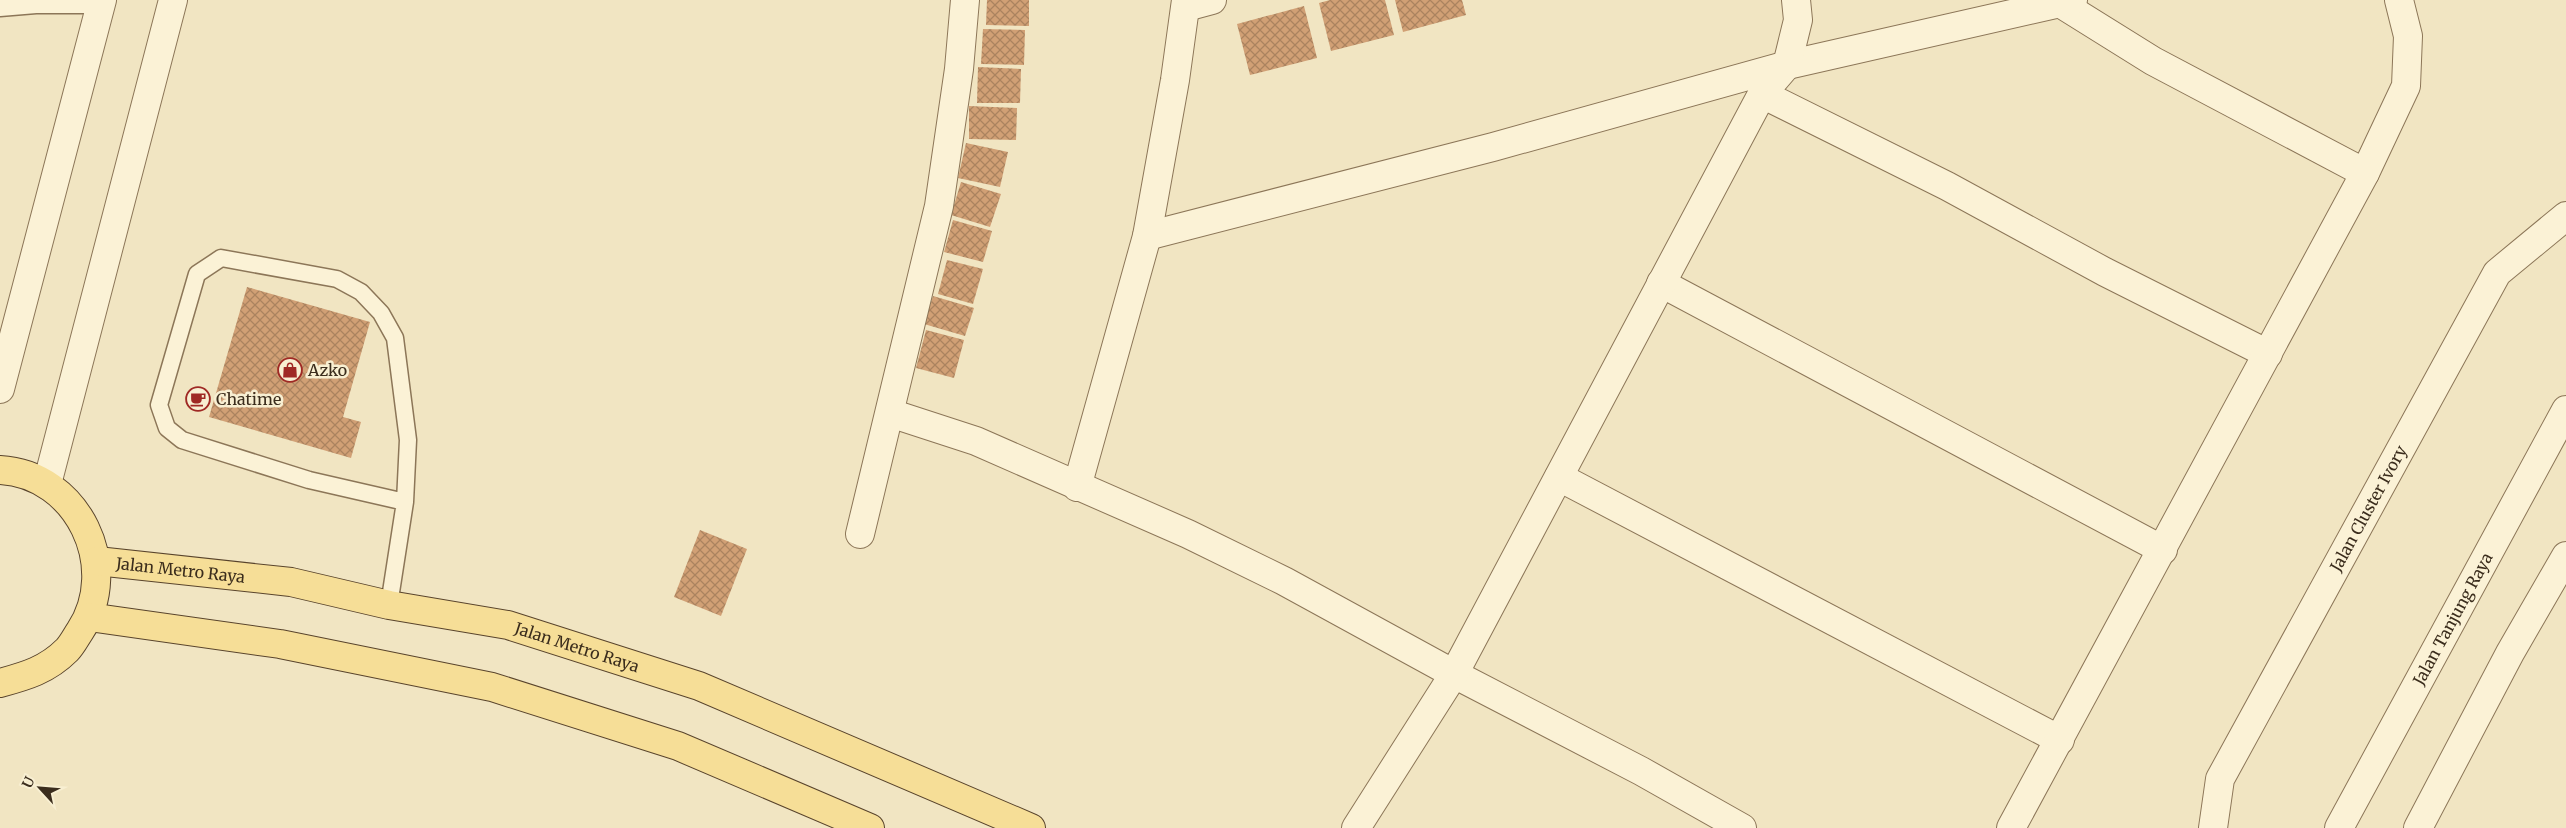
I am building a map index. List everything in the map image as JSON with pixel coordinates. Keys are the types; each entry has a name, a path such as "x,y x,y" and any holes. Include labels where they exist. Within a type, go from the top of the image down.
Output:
{"main road":[{"path":"0,470 14,471 47,484 66,499 80,518 91,538 97,561 96,590 89,617 68,650 36,673 0,683"},
{"name":"Jalan Metro Raya","path":"97,561 291,582 389,605 508,625 699,686 1031,828"},
{"path":"89,617 280,644 492,687 678,746 870,828"}],"street":[{"path":"47,484 173,0"},
{"path":"860,534 939,206 959,69 965,0"},
{"path":"1077,487 1147,236 1175,80 1186,3 1212,0"},
{"path":"1356,828 1454,674 1762,94 1787,64 1798,20 1796,0"},
{"path":"2011,828 2163,550 2365,173 2406,86 2408,36 2400,0"},
{"path":"0,389 102,2"},
{"path":"1147,236 1493,147 1787,64 2066,2 2153,61 2365,173"},
{"path":"1762,94 1947,186 2104,272 2268,354"},
{"name":"Jalan Cluster Ivory","path":"2213,828 2220,779 2497,273 2566,216"},
{"path":"1661,283 2163,550"},
{"name":"Jalan Tanjung Raya","path":"2339,828 2566,410"},
{"path":"890,413 976,441 1077,487 1188,534 1284,580 1454,674 1641,771 1742,828"},
{"path":"1559,476 2060,740"},
{"path":"2418,828 2510,653 2566,556"}],"lane":[{"path":"0,8 102,2"},
{"path":"389,605 405,502 407,432 395,338 381,313 361,292 336,279 221,258 197,274 160,405 166,428 182,440 300,477 405,502"}],"building":[{"path":"987,0 1029,0 1029,26 986,25"},
{"path":"1330,0 1385,0 1394,35 1331,51 1319,3"},
{"path":"1395,0 1462,0 1466,15 1403,32"},
{"path":"1304,6 1317,58 1250,75 1237,24"},
{"path":"983,29 1025,30 1024,65 981,64"},
{"path":"978,67 1021,69 1020,103 977,103"},
{"path":"969,106 1017,108 1016,140 969,139"},
{"path":"966,143 1008,152 1000,187 958,178"},
{"path":"961,182 1001,194 990,227 951,215"},
{"path":"953,220 992,231 983,262 944,252"},
{"path":"947,260 983,269 973,304 938,294"},
{"name":"Azko","path":"247,287 370,322 343,417 361,422 351,458 209,417"},
{"path":"933,296 974,308 965,336 924,324"},
{"path":"926,330 964,340 954,378 916,368"},
{"path":"700,530 747,549 721,616 674,597"}],"place":[{"name":"Azko","path":"290,370"},
{"name":"Chatime","path":"198,399"}]}
